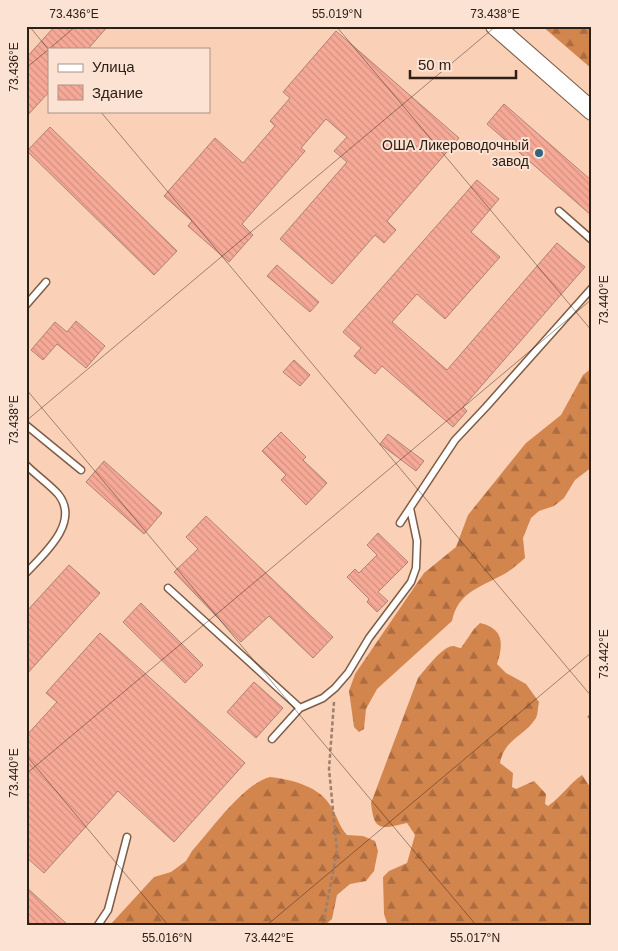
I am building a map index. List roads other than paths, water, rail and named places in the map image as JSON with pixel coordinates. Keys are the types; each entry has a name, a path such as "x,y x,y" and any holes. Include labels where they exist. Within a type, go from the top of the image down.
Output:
{"main road":[{"path":"495,26 592,111"}],"lane":[{"path":"559,211 592,240"},
{"path":"26,305 46,282"},
{"path":"400,523 455,440 592,288"},
{"path":"26,425 81,470"},
{"path":"26,465 59,495 66,511 60,536 26,573"},
{"path":"272,739 300,708 323,698 335,688 348,673 369,638 411,582 416,568 416,541 410,508"},
{"path":"168,588 300,708"},
{"path":"98,925 108,910 127,837"}],"place":[{"name":"ОША Ликероводочный завод","path":"539,153"}]}
